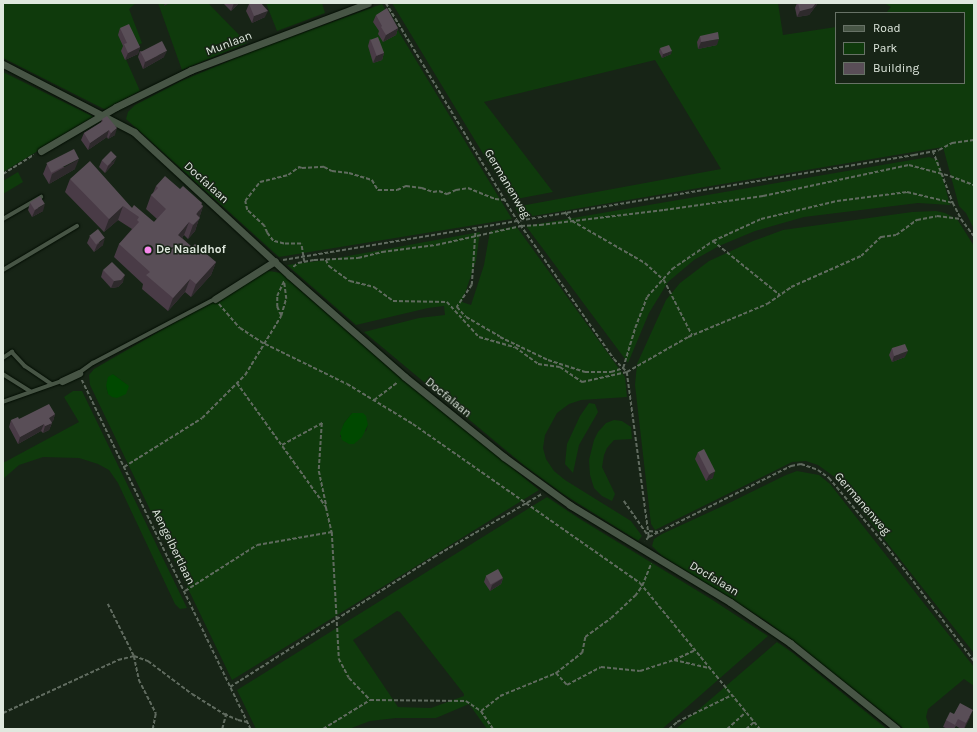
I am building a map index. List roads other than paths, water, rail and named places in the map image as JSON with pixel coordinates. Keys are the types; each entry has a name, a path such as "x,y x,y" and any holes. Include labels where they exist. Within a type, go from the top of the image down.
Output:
{"street":[{"name":"Munlaan","path":"41,151 103,115 191,70 368,3"},
{"name":"Docfalaan","path":"3,64 134,132 288,274 405,377 548,491 730,602 790,643 897,729"},
{"path":"216,299 275,261"},
{"path":"62,381 79,373"}],"lane":[{"path":"3,219 41,197"},
{"path":"3,270 77,226"},
{"path":"79,373 93,363 216,299"},
{"path":"3,358 12,352 25,366 52,384"},
{"path":"3,375 30,391"},
{"path":"3,402 30,391 62,381"}],"place":[{"name":"De Naaldhof","path":"148,250"}]}
